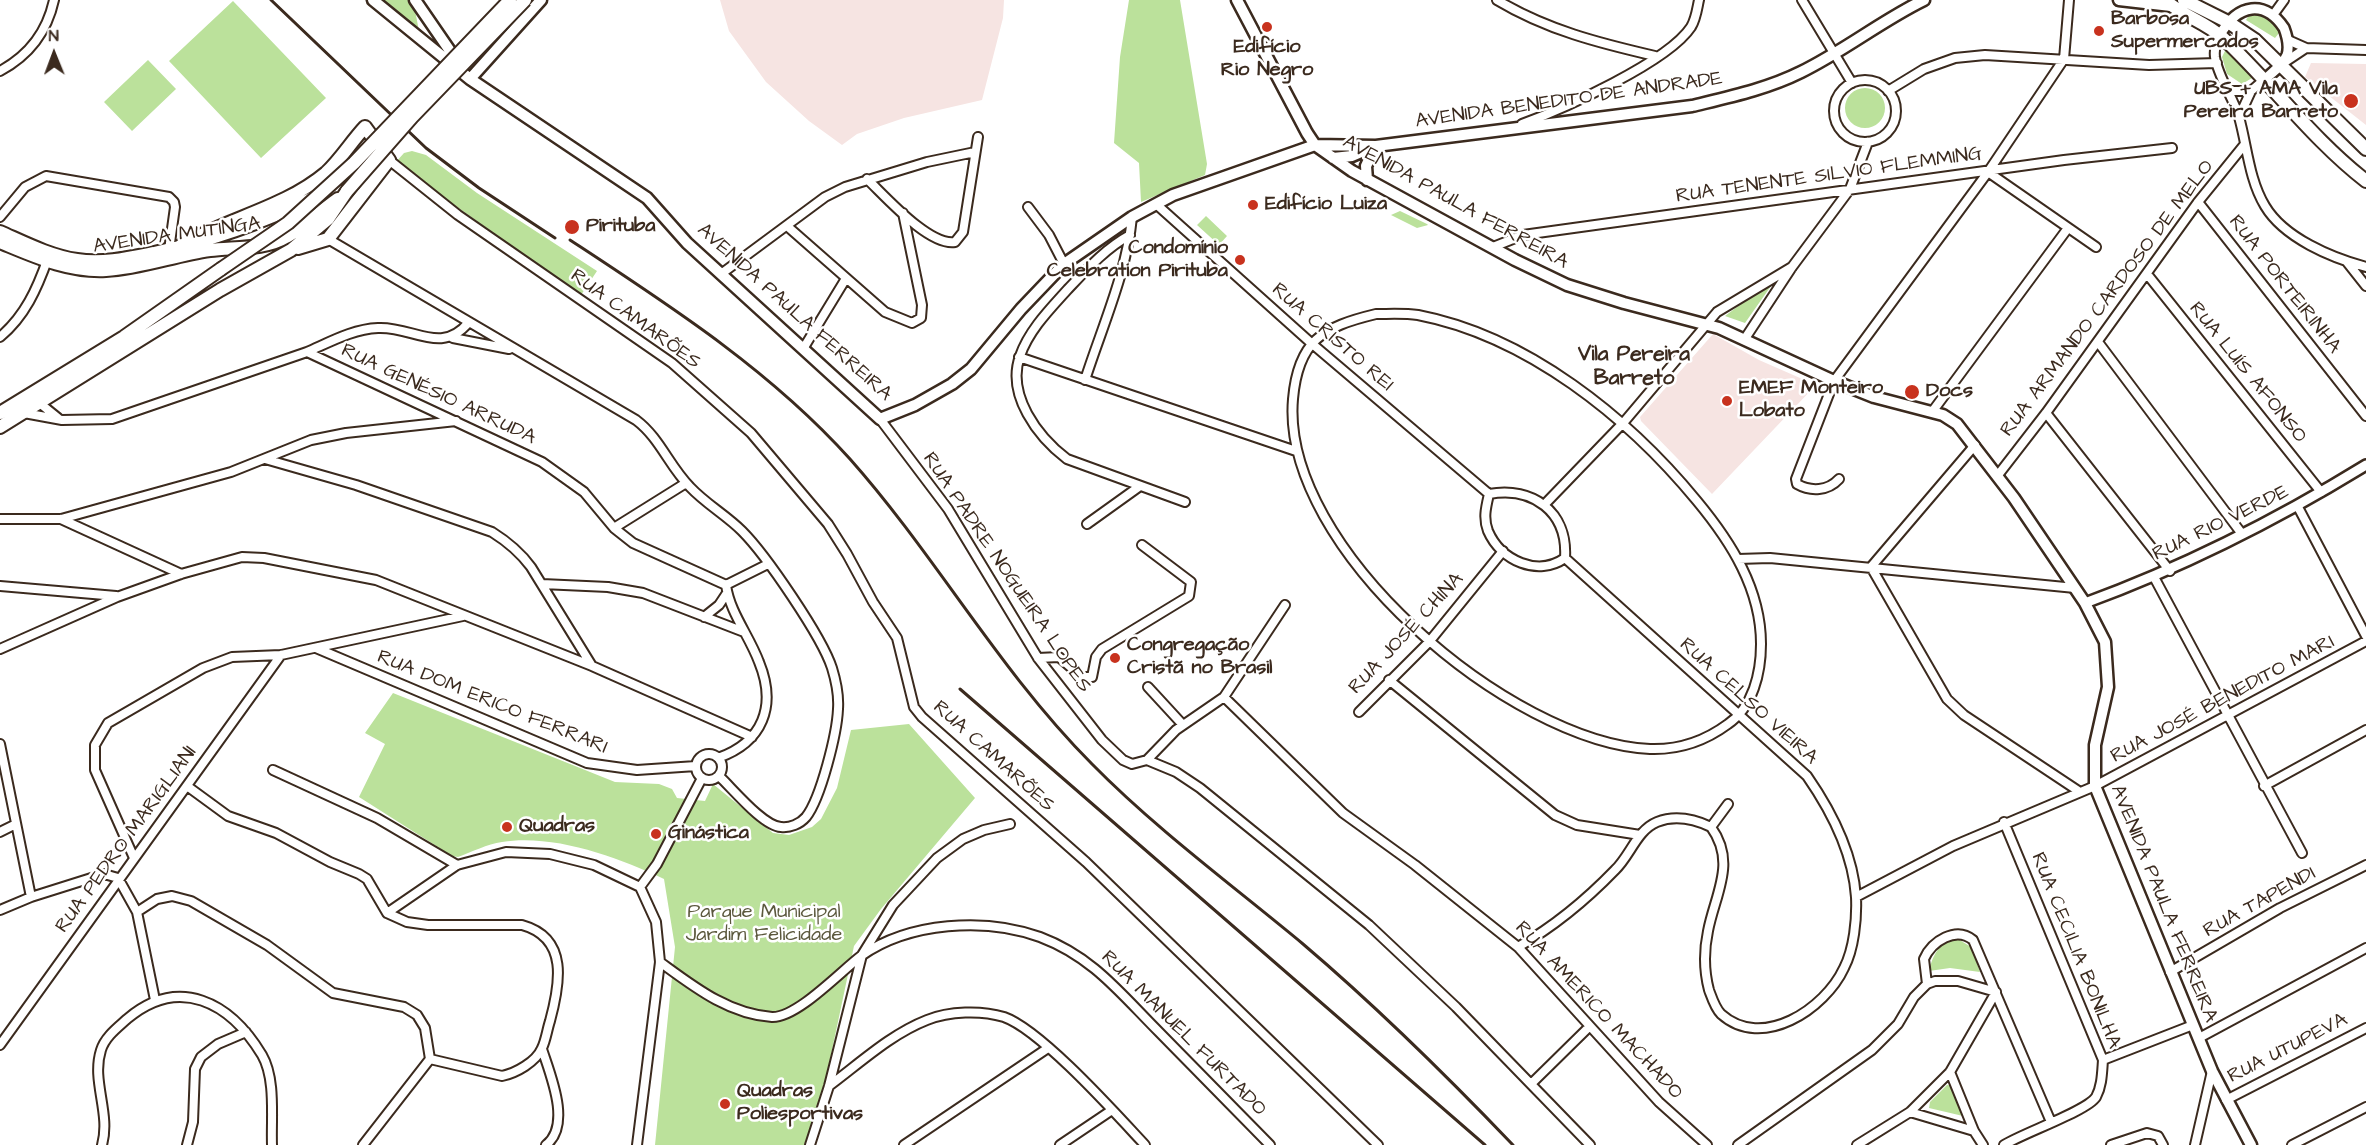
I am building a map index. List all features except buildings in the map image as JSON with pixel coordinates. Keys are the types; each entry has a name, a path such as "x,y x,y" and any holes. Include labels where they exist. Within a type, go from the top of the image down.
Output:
{"main road":[{"name":"AVENIDA PAULA FERREIRA","path":"373,0 470,79 647,198 687,243 880,419 915,405 952,384 971,369 1028,300 1064,264 1132,217 1173,195 1315,145 1367,180 1515,260 1567,285 1623,303 1707,324 1874,397 1949,418 1998,475 2085,603 2105,642 2108,687 2094,753 2095,786 2212,1071 2251,1145"},
{"path":"415,0 470,79 541,0"},
{"path":"0,427 23,413 35,398 288,223 354,163 510,0"},
{"path":"5,409 35,398 291,250 328,219 336,203 412,117 525,0"},
{"path":"1237,0 1315,145"},
{"name":"AVENIDA BENEDITO DE ANDRADE","path":"1315,145 1376,146 1692,106 1769,86 1802,72 1890,17 1924,0"},
{"path":"2119,0 2168,3 2220,35 2265,79 2316,136 2366,181"},
{"path":"2184,0 2228,22 2255,40 2366,148"},
{"path":"173,249 301,190 339,160 365,127 389,160 328,240 291,250"},
{"path":"1367,180 1366,166 1376,146"},
{"name":"AVENIDA BENEDITO DE ANDRADE","path":"1333,158 1352,156 1376,146"},
{"name":"AVENIDA MUTINGA","path":"0,232 48,258 106,261 173,249 236,233 322,193"},
{"name":"AVENIDA MUTINGA","path":"0,242 48,258 104,270 199,252 274,242 286,238 336,203"},
{"path":"328,219 328,240"}],"street":[{"path":"0,71 40,40 50,21 54,0"},
{"path":"1497,0 1528,19 1569,34 1655,56"},
{"path":"1504,130 1547,115 1597,92 1679,40 1691,27 1699,0"},
{"path":"1802,0 1852,83"},
{"path":"1839,479 1829,487 1812,489 1797,484 1796,480 1834,381 1988,172 2064,59 2069,0"},
{"path":"2276,11 2284,0"},
{"path":"2281,65 2288,53 2288,40 2276,11 2262,1 2241,6 2228,22 2215,48 2217,63 2239,117 2245,144 2265,206 2286,228 2347,262 2366,267"},
{"path":"2288,40 2306,48 2366,50"},
{"path":"2239,117 2251,91 2281,65 2306,48"},
{"path":"1888,91 1924,69 1955,58 1985,55 2149,65 2217,63"},
{"path":"1871,81 1888,91 1895,107 1893,123 1883,136 1868,142 1847,136 1834,119 1836,98 1852,83 1871,81"},
{"path":"2229,91 2251,91"},
{"path":"867,179 903,213 940,241 955,242 960,238 970,197 978,137"},
{"path":"1744,340 1792,267 1850,189 1868,142"},
{"name":"RUA ARMANDO CARDOSO DE MELO","path":"1998,475 2046,413 2198,202 2245,144"},
{"name":"RUA TENENTE SILVIO FLEMMING","path":"1493,247 1523,235 2064,160 2172,148"},
{"path":"720,274 825,197 867,179 927,162 975,152"},
{"name":"RUA CAMARÕES","path":"389,160 458,215 672,363 751,433 828,524 848,554 873,602 897,638 914,707 921,717 1086,862 1378,1145"},
{"path":"1988,172 2096,247"},
{"path":"0,217 26,187 46,176 169,197 175,207 173,249"},
{"name":"RUA PORTEIRINHA","path":"2198,202 2366,416"},
{"name":"RUA CRISTO REI","path":"1156,204 1310,342 1489,494"},
{"path":"1028,207 1048,235 1064,264"},
{"path":"787,226 845,280 885,312 899,320 912,323 921,318 922,305 903,213"},
{"path":"1085,380 1130,235 1132,217"},
{"path":"1932,412 2068,228"},
{"path":"1130,235 1089,266 1040,320 1019,357 1017,379 1021,400 1037,429 1052,448 1081,466 1185,502"},
{"path":"328,240 646,428 686,483 743,531 768,564 821,644 831,666 838,707 833,739 814,805 804,819 795,825 780,827 767,822 719,776"},
{"path":"0,337 16,324 27,308 48,258"},
{"path":"2347,262 2366,286"},
{"path":"1544,505 1624,422 1717,312 1792,267"},
{"name":"RUA LUÍS AFONSO","path":"2147,274 2321,492"},
{"path":"803,349 845,280"},
{"path":"1376,314 1414,314 1454,324 1545,366 1624,422 1674,472 1725,536 1752,591 1761,625 1761,657 1756,682 1739,717 1708,738 1686,745 1656,749 1628,748 1586,737 1506,697 1429,642 1378,591 1317,508 1296,451 1292,414 1294,386 1310,342 1345,321 1376,314"},
{"path":"5,409 62,420 112,419 308,352 354,332 379,328 435,339 459,334 469,322"},
{"path":"452,337 516,350"},
{"path":"2098,342 2242,534"},
{"name":"RUA GENÉSIO ARRUDA","path":"308,352 542,462 584,492 614,528 633,543 727,589"},
{"path":"1019,357 1296,451"},
{"path":"35,398 62,420"},
{"path":"2046,413 2170,571"},
{"name":"RUA PADRE NOGUEIRA LOPES","path":"880,419 948,509 1038,658 1102,740 1132,764 1147,760 1176,772 1200,788 1369,925 1456,1007 1590,1145"},
{"path":"0,519 61,519 159,494 265,459 311,440 346,433 457,421"},
{"path":"1871,567 1975,446"},
{"path":"265,459 356,485 492,532 520,552 592,666"},
{"name":"RUA RIO VERDE","path":"2085,603 2170,571 2298,507 2366,465"},
{"path":"614,528 686,483"},
{"path":"1087,524 1140,486"},
{"path":"1508,490 1524,493 1544,505 1561,527 1566,541 1565,558 1554,566 1540,568 1524,565 1503,551 1488,530 1485,514 1489,494 1508,490"},
{"path":"2298,507 2366,636"},
{"path":"61,519 181,574"},
{"path":"1038,658 1059,657 1082,676 1092,677 1096,657 1102,649 1189,596 1191,582 1142,545"},
{"name":"RUA JOSÉ CHINA","path":"1359,712 1429,642 1503,551"},
{"path":"0,649 117,597 181,574 242,557 264,558 376,580 592,666 752,737"},
{"name":"RUA CELSO VIEIRA","path":"1565,558 1807,776 1825,802 1839,831 1856,897 1853,940 1844,969 1827,995 1801,1016 1775,1027 1759,1028 1734,1022 1720,1013 1712,999 1707,981 1705,955 1708,931 1724,863 1722,846 1711,827"},
{"path":"1738,559 1770,558 2075,588"},
{"path":"704,617 727,589 768,564"},
{"path":"1871,567 1947,699 1964,716 2080,792"},
{"path":"2154,578 2231,716 2264,786 2302,853"},
{"path":"542,584 608,587 644,593 744,632"},
{"path":"0,586 117,597"},
{"path":"702,778 696,766 703,756 711,755 718,758 734,752 752,737 764,718 766,682 727,589"},
{"path":"1147,760 1183,725 1224,697 1285,605"},
{"path":"134,858 95,770 94,745 108,723 203,668 232,657 281,655 463,616"},
{"name":"RUA JOSÉ BENEDITO MARI","path":"1856,897 2004,822 2095,786 2231,716 2366,641"},
{"name":"RUA DOM ERICO FERRARI","path":"315,648 587,763 637,770 696,766"},
{"name":"RUA PEDRO MARIGLIANI","path":"0,1045 118,878 281,655"},
{"path":"1389,680 1555,815 1577,825 1640,835"},
{"path":"1148,687 1183,725"},
{"name":"RUA AMERICO MACHADO","path":"1224,697 1343,813 1423,871 1518,947 1659,1102 1707,1145"},
{"path":"2264,786 2366,730"},
{"path":"0,744 31,897"},
{"path":"702,778 712,780 719,776 722,769 718,758"},
{"path":"273,770 377,818 458,865"},
{"path":"640,887 657,864 702,778"},
{"path":"187,786 228,816 276,832 330,862 359,874 367,879 387,913 407,922 428,925 522,925 537,929 546,936 554,949 558,978 542,1050 558,1100 557,1126 546,1145"},
{"path":"1518,947 1553,924 1616,870 1640,835 1656,823 1669,819 1685,819 1711,827 1728,804"},
{"name":"RUA CECILIA BONILHA","path":"2004,822 2103,1060 2100,1088 2094,1100 2004,1145"},
{"path":"0,832 16,824"},
{"path":"810,1145 829,1086 862,955 893,905 937,858 963,839 984,830 1010,824"},
{"path":"387,913 458,865 506,852 550,854 594,865 640,887 656,922 660,962 637,1145"},
{"name":"RUA TAPENDI","path":"2170,972 2280,908 2366,865"},
{"path":"0,910 31,897 104,874 118,878 137,912 155,1000"},
{"path":"137,912 157,899 172,896 191,901 267,945 333,993 404,1007 417,1015 425,1028 429,1059 363,1145"},
{"name":"RUA MANUEL FURTADO","path":"862,955 894,938 952,926 994,927 1040,937 1088,961 1112,981 1136,1010 1270,1145"},
{"path":"1927,984 1924,959 1928,951 1945,938 1964,935 1973,940 2051,1122"},
{"path":"2199,1038 2366,948"},
{"path":"660,962 711,999 774,1017 792,1010 862,955"},
{"path":"1738,1145 1872,1050 1898,1024 1914,997 1927,984 1935,981 1958,981 1996,992"},
{"path":"1857,1145 1910,1112 1950,1072 1996,992"},
{"path":"102,1145 106,1123 98,1069 101,1050 109,1035 155,1000 182,996 204,1000 226,1011 246,1032 263,1057 269,1081 272,1145"},
{"path":"829,1086 901,1033 928,1020 953,1014 1003,1017 1028,1029 1145,1145"},
{"path":"2103,1060 2193,1025"},
{"path":"1532,1083 1589,1027"},
{"name":"RUA UTUPEVA","path":"2226,1100 2366,1028"},
{"path":"187,1145 193,1122 195,1069 201,1056 218,1044 246,1032"},
{"path":"904,1145 1048,1048"},
{"path":"429,1059 502,1076 512,1074 528,1064 542,1050"},
{"path":"2195,1145 2212,1071"},
{"path":"1950,1072 1974,1131 1983,1145"},
{"path":"2292,1145 2366,1107"},
{"path":"1060,1145 1112,1110"},
{"path":"1910,1112 1974,1131"},
{"path":"2111,1145 2147,1133 2158,1136 2163,1145"}],"shaded area":[{"path":"720,0 1004,0 1003,18 982,100 904,118 857,134 842,145 809,121 766,82 729,31"},
{"name":"UBS + AMA Vila Pereira Barreto","path":"2311,63 2366,64 2366,125 2305,77"},
{"name":"EMEF Monteiro Lobato","path":"1713,334 1759,360 1816,385 1712,494 1641,421 1640,417"}],"green space":[{"path":"377,0 413,0 419,31"},
{"path":"1129,0 1180,0 1207,164 1205,175 1141,202 1139,163 1114,143 1120,57"},
{"path":"233,1 326,98 261,158 169,61"},
{"path":"2252,11 2272,14 2279,33 2275,38 2246,20"},
{"path":"2226,49 2252,78 2242,84 2227,74 2222,57"},
{"path":"148,60 176,89 132,131 104,102"},
{"path":"1865,88 1873,89 1879,94 1884,100 1884,116 1879,122 1873,127 1865,128 1857,127 1851,122 1846,116 1845,108 1846,100 1851,94 1857,89"},
{"path":"412,151 426,155 477,193 597,271 581,295 395,163 404,153"},
{"path":"1400,211 1428,225 1417,228 1391,215"},
{"path":"1206,216 1227,236 1219,245 1197,225"},
{"path":"1778,276 1745,323 1725,316"},
{"name":"Parque Municipal Jardim Felicidade","path":"393,693 615,782 659,784 672,789 677,798 705,801 713,784 773,833 789,835 812,827 821,819 837,788 851,730 909,724 975,798 881,909 854,946 821,1102 804,1145 655,1145 675,947 664,879 585,849 543,841 502,842 458,857 452,856 359,797 385,744 365,733"},
{"path":"1958,939 1971,947 1980,972 1950,968 1929,971 1938,949 1946,942"},
{"path":"1947,1085 1950,1085 1963,1116 1929,1108 1930,1102"}],"railway":[{"path":"271,0 426,148 479,188 555,238"},
{"path":"570,240 717,340 786,396 819,427 881,496 1027,691 1092,764 1142,812 1358,992 1437,1067 1513,1145"},
{"path":"960,689 1485,1145"}],"place":[{"name":"Edifício Rio Negro","path":"1267,27"},
{"name":"Barbosa Supermercados","path":"2099,31"},
{"name":"UBS + AMA Vila Pereira Barreto","path":"2351,101"},
{"name":"Edifício Luiza","path":"1253,205"},
{"name":"Pirituba","path":"572,227"},
{"name":"Condomínio Celebration Pirituba","path":"1240,260"},
{"name":"Docs","path":"1912,392"},
{"name":"EMEF Monteiro Lobato","path":"1727,401"},
{"name":"Congregação Cristã no Brasil","path":"1115,658"},
{"name":"Quadras","path":"507,827"},
{"name":"Ginástica","path":"656,834"},
{"name":"Quadras Poliesportivas","path":"725,1104"}],"district":[{"name":"Vila Pereira Barreto","path":"1634,368"}]}
